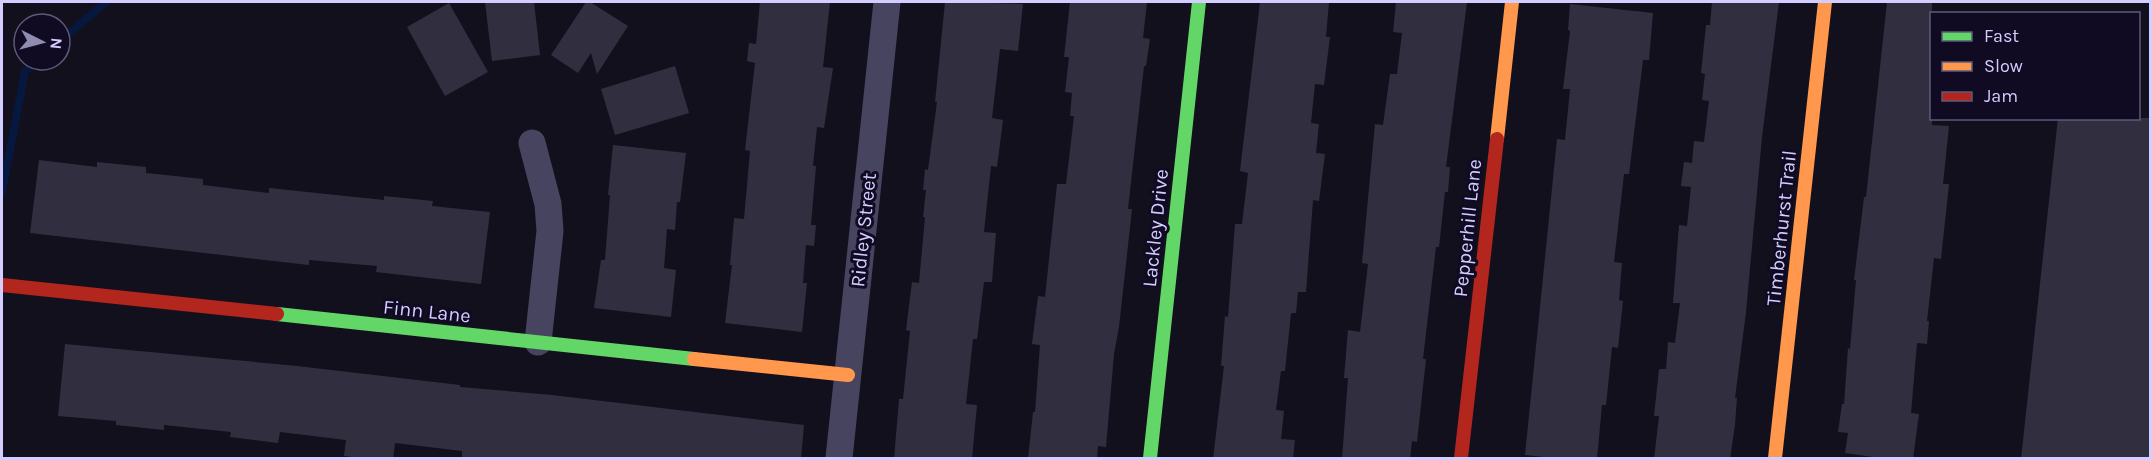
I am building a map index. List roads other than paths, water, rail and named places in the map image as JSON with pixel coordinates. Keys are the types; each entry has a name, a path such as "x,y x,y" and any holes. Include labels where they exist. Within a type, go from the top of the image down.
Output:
{"street":[{"name":"Ridley Street","path":"839,459 886,2"},
{"name":"Lackley Drive","path":"1150,459 1199,2"},
{"name":"Pepperhill Lane","path":"1461,459 1512,2"},
{"name":"Timberhurst Trail","path":"1775,459 1825,2"},
{"path":"532,143 548,204 550,231 538,342"},
{"name":"Finn Lane","path":"2,285 848,375"}],"waterway":[{"path":"72,31 106,2"},
{"path":"2,192 25,72"}]}
